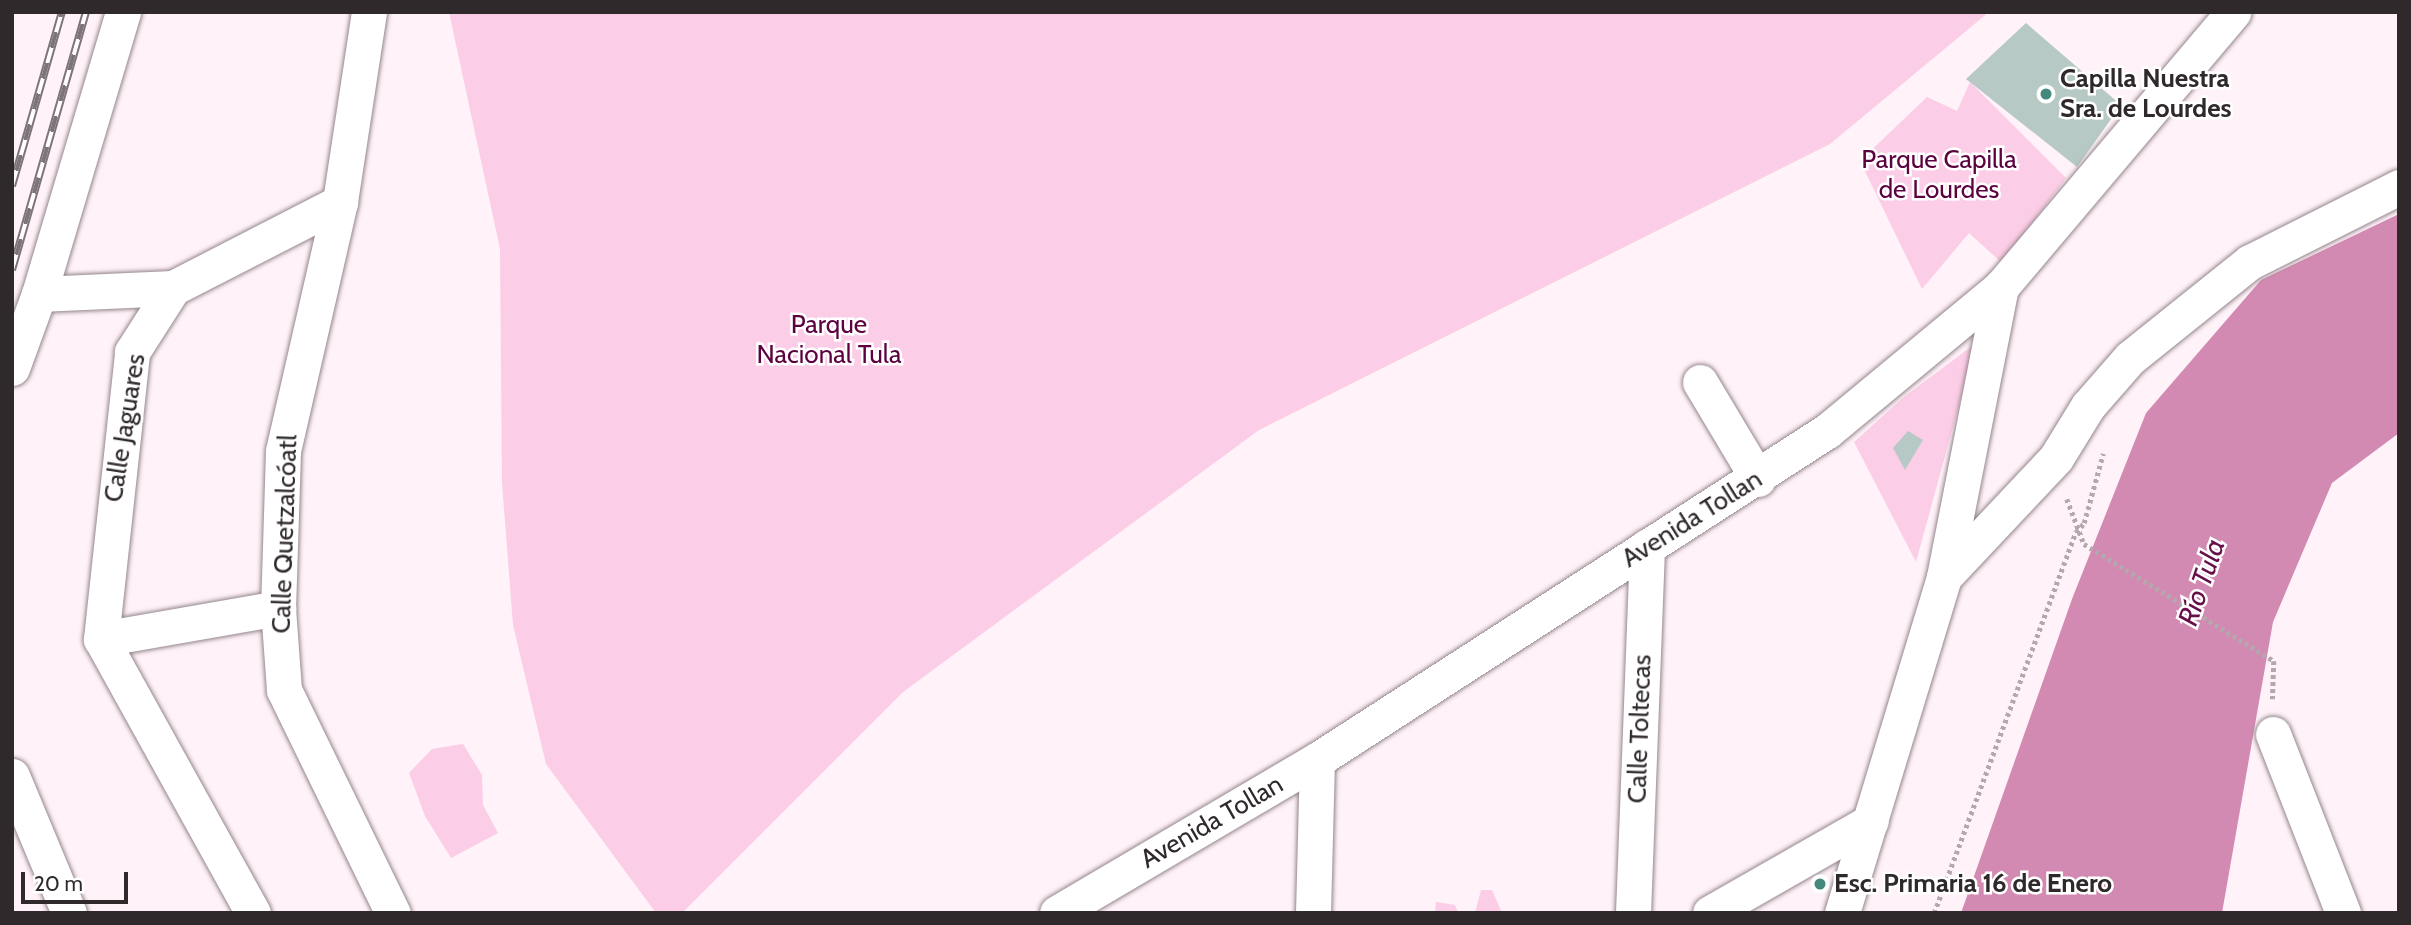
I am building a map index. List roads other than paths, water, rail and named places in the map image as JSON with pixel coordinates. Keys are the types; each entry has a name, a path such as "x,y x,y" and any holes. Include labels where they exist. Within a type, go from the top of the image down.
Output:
{"street":[{"path":"12,368 39,294 122,12"},
{"name":"Calle Quetzalcóatl","path":"369,12 340,202 283,451 278,608 284,690 393,913"},
{"name":"Avenida Tollan","path":"1057,913 1317,761 1647,546 1758,480 1827,431 2001,287 2233,12"},
{"path":"1944,578 2056,458 2088,406 2130,358 2250,262 2399,187"},
{"path":"39,294 173,288 340,202"},
{"path":"1842,913 1944,578 2001,287"},
{"name":"Calle Jaguares","path":"100,639 132,352 173,288"},
{"path":"1700,382 1758,480"},
{"name":"Calle Toltecas","path":"1633,913 1647,546"},
{"path":"253,913 100,639 278,608"},
{"path":"2273,734 2343,913"},
{"path":"1313,913 1317,761"},
{"path":"12,776 69,913"},
{"path":"1710,913 1871,821"}],"water":[{"name":"Río Tula","path":"2399,214 2399,433 2332,483 2273,622 2222,913 1961,913 2072,599 2146,413 2261,280"}],"railway":[{"path":"12,186 62,12"},
{"path":"12,270 86,12"}],"place":[{"name":"Capilla Nuestra Sra. de Lourdes","path":"2046,94"},
{"name":"Esc. Primaria 16 de Enero","path":"1820,884"}],"park label":[{"name":"Parque Capilla de Lourdes","path":"1939,175"},
{"name":"Parque Nacional Tula","path":"829,340"}]}
